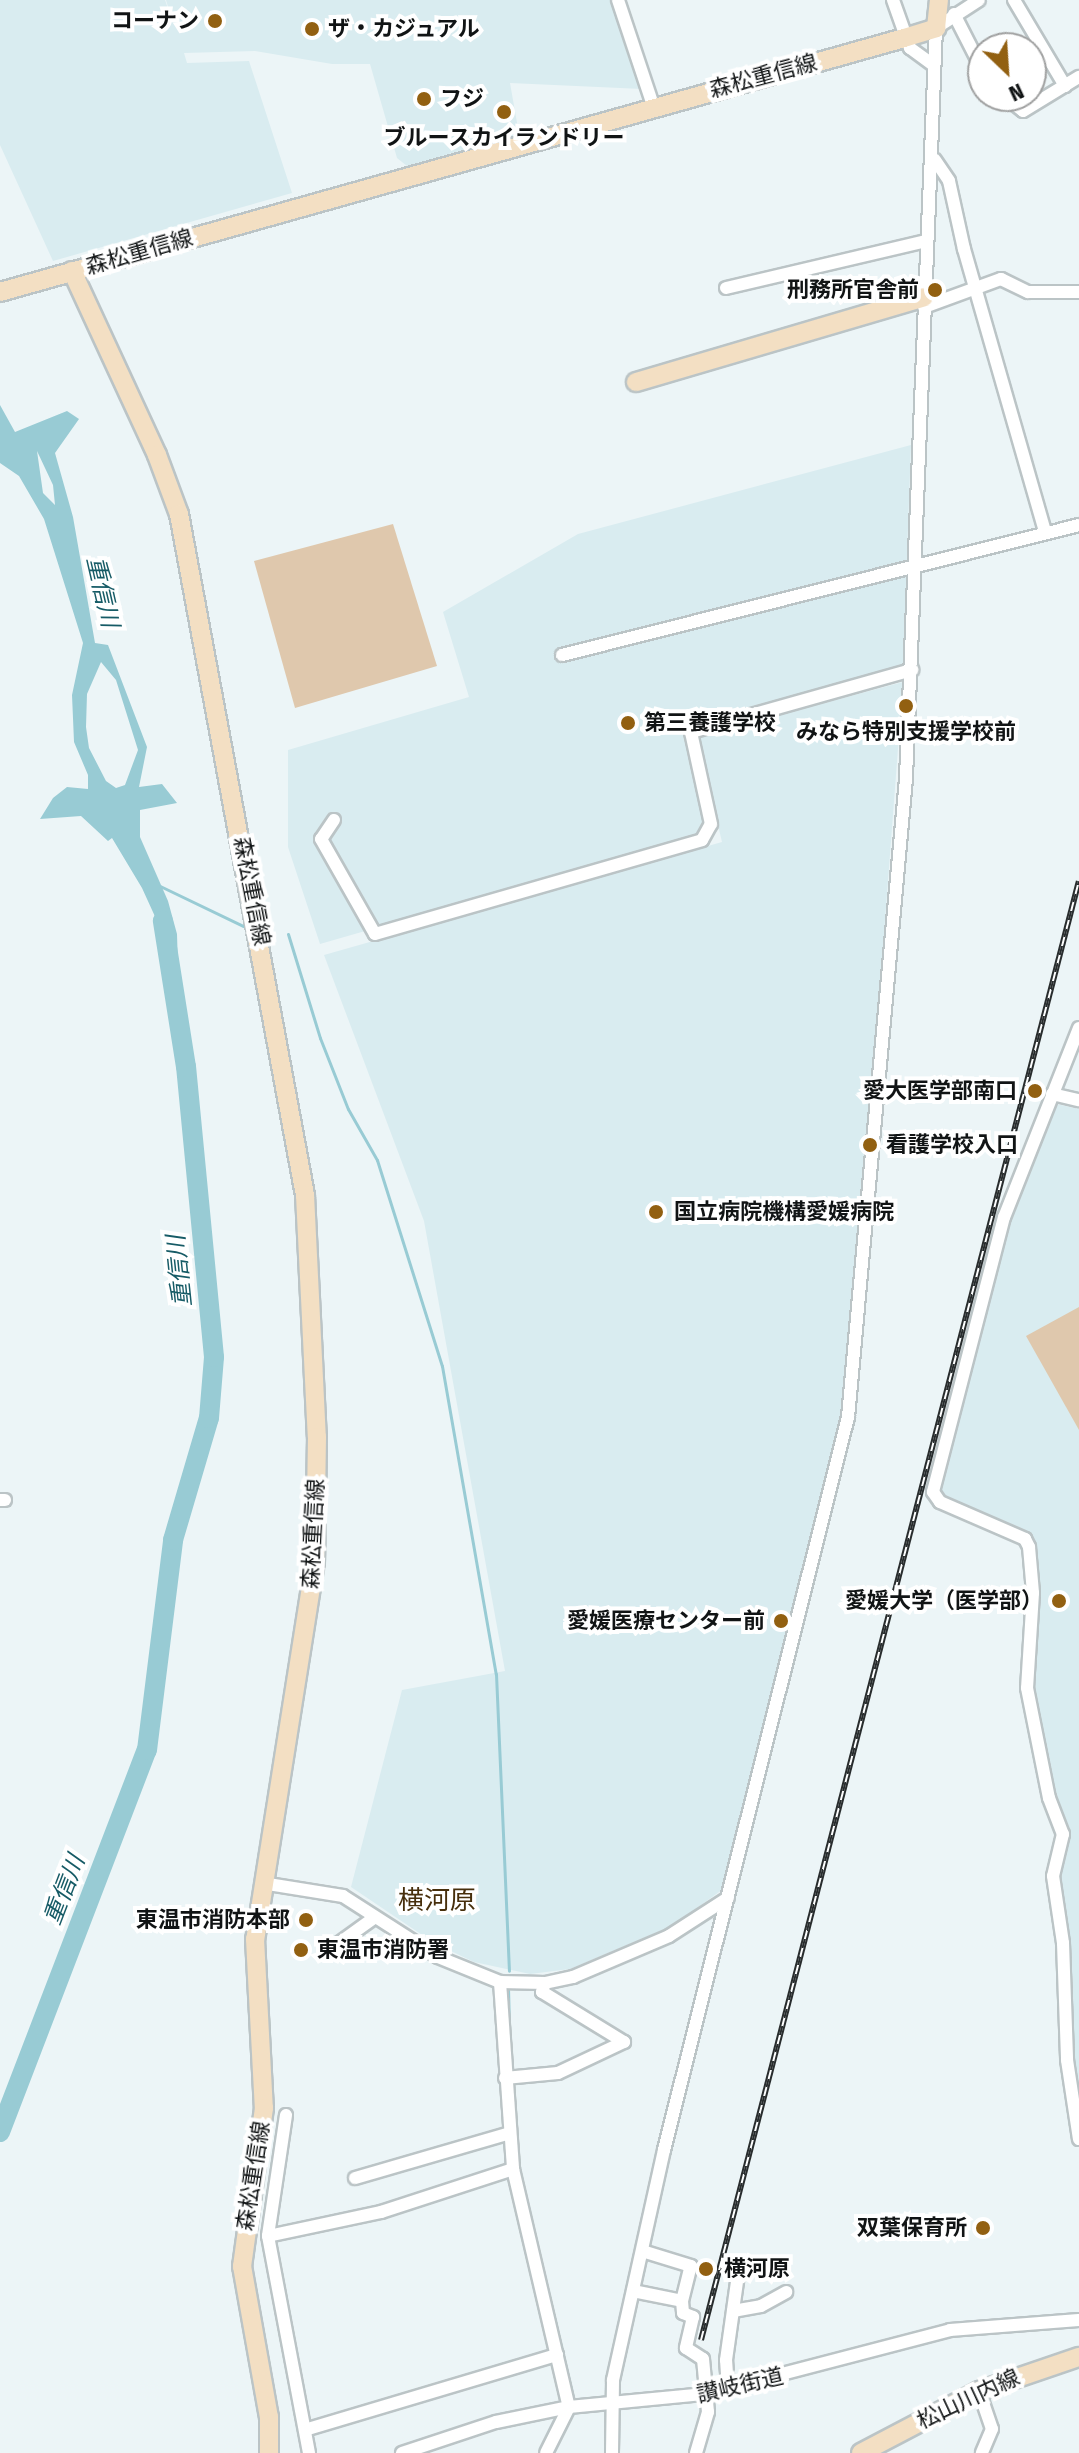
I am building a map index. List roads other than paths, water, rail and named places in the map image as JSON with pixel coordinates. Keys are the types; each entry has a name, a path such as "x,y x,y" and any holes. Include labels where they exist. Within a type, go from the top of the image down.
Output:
{"main road":[{"path":"936,28 939,0"},
{"name":"森松重信線","path":"269,2453 269,2417 242,2266 264,2108 254,1970 257,1925 315,1562 317,1437 305,1195 179,514 152,443 72,271 653,105 936,28"},
{"path":"0,292 72,271"},
{"path":"636,382 924,302"},
{"name":"松山川内線","path":"861,2453 979,2391 1079,2357"}],"street":[{"path":"618,0 653,105"},
{"path":"893,0 904,38 933,65"},
{"path":"612,2453 612,2402 642,2251 848,1417 863,1292 912,670 926,241 935,160 933,65 936,28 979,0"},
{"path":"1014,0 1065,86"},
{"path":"954,14 967,40"},
{"path":"1047,97 1079,77"},
{"path":"935,160 949,181 975,288 1045,532"},
{"path":"726,288 926,241"},
{"path":"924,302 1001,279 1028,292 1079,292"},
{"path":"562,655 1079,525"},
{"path":"334,820 321,839 375,934 702,840 711,824 691,732 912,670"},
{"path":"1079,1028 1004,1217 933,1492 940,1502 1025,1539 1029,1547 1033,1593 1027,1688 1045,1784 1063,1834 1053,1876 1063,1943 1067,2060 1079,2139"},
{"path":"1052,1094 1079,1100"},
{"path":"262,1883 334,1893 459,1968 500,1982 545,1983 645,1947 728,1898"},
{"path":"339,1943 375,1917"},
{"path":"225,1921 257,1925"},
{"path":"500,1982 513,2169 572,2407 546,2453"},
{"path":"509,2078 558,2073 624,2042 542,1992 545,1983"},
{"path":"286,2115 268,2236 308,2429 309,2453"},
{"path":"355,2178 510,2133"},
{"path":"268,2236 381,2212 513,2169"},
{"path":"642,2251 691,2266 682,2301 683,2313 693,2317 686,2348 703,2359 726,2360"},
{"path":"728,2388 726,2360 738,2275"},
{"path":"633,2291 682,2301"},
{"path":"733,2311 761,2306 786,2292"},
{"name":"讃岐街道","path":"404,2453 496,2422 572,2407 663,2401 705,2394 950,2330 1079,2320"},
{"path":"308,2429 557,2355"},
{"path":"696,2453 708,2412 703,2359"},
{"path":"979,2391 992,2429 982,2453"}],"water":[{"path":"0,405 15,432 67,411 79,419 55,453 73,517 95,643 108,645 147,747 139,787 162,784 177,803 140,810 140,837 168,901 177,934 178,967 142,888 112,838 108,841 81,816 40,819 53,798 67,787 88,789 88,775 74,742 72,695 83,643 44,519 19,476 0,463","holes":["37,451 53,485 55,505 43,493","101,662 116,680 138,750 125,785 116,788 106,781 89,748 86,727 87,694"]}],"waterway":[{"path":"160,886 243,926"},
{"name":"重信川","path":"0,2132 147,1750 173,1540 209,1418 214,1357 186,1067 163,921"},
{"path":"288,934 320,1038 348,1109 377,1160 442,1366 496,1674 509,1971"},
{"path":"508,1987 509,2029"},
{"path":"549,2296 574,2402"}],"railway":[{"path":"701,2340 1079,881"}],"place":[{"name":"コーナン","path":"215,21"},
{"name":"ザ・カジュアル","path":"312,29"},
{"name":"フジ","path":"424,99"},
{"name":"ブルースカイランドリー","path":"504,112"},
{"name":"刑務所官舎前","path":"935,290"},
{"name":"みなら特別支援学校前","path":"906,706"},
{"name":"第三養護学校","path":"628,723"},
{"name":"愛大医学部南口","path":"1035,1091"},
{"name":"看護学校入口","path":"870,1145"},
{"name":"国立病院機構愛媛病院","path":"656,1212"},
{"name":"愛媛大学（医学部）","path":"1059,1601"},
{"name":"愛媛医療センター前","path":"781,1621"},
{"name":"東温市消防本部","path":"306,1920"},
{"name":"東温市消防署","path":"301,1950"},
{"name":"双葉保育所","path":"983,2228"},
{"name":"横河原","path":"706,2269"}],"district":[{"name":"横河原","path":"437,1901"}]}
